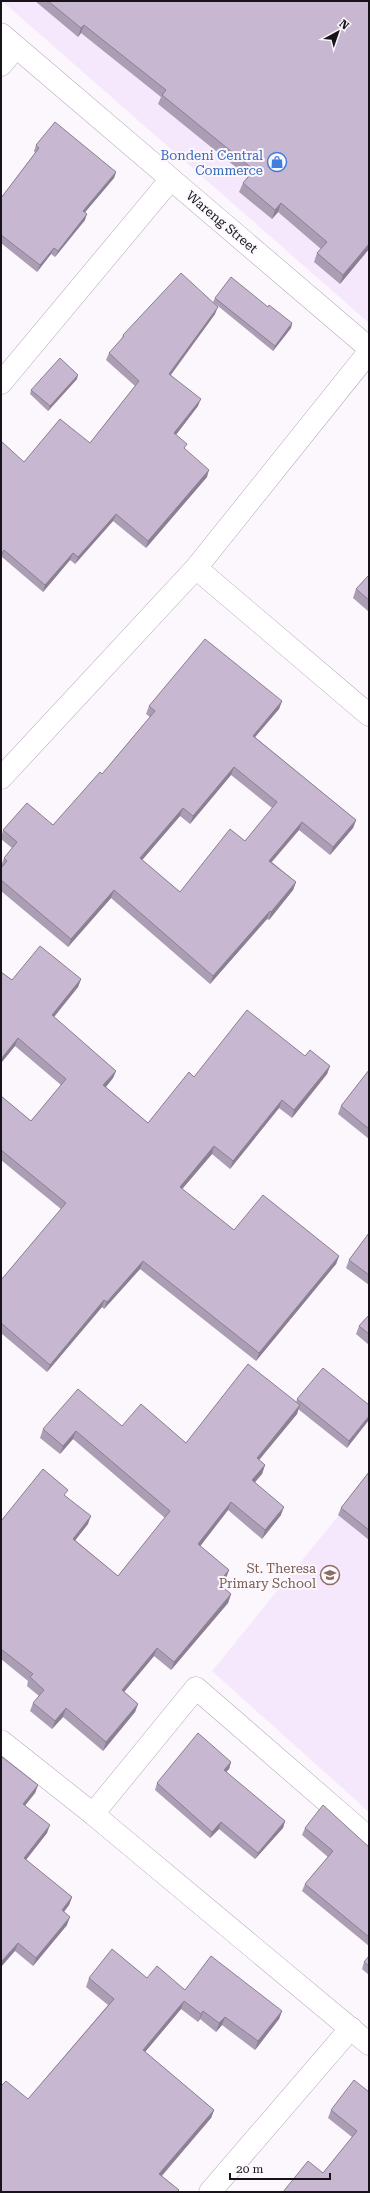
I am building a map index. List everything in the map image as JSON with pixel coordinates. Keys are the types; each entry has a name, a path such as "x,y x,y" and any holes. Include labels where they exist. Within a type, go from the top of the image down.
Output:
{"street":[{"path":"1,65 9,40"},
{"name":"Wareng Street","path":"9,40 369,348"},
{"path":"1,383 171,179"},
{"path":"1,778 196,568 369,352"},
{"path":"196,568 369,715"},
{"path":"93,1814 196,1688 369,1838"},
{"path":"1,1741 93,1814 369,2044"},
{"path":"210,2192 351,2028"}],"shaded area":[{"name":"Bondeni Central Commerce","path":"2,1 369,1 369,323"},
{"name":"St. Theresa Primary School","path":"369,1478 369,1812 212,1671"}],"building":[{"name":"Bondeni Central Commerce","path":"48,1 369,1 369,244 343,275 317,253 327,242 281,203 275,210 243,183 254,170 162,95 166,90 84,25 81,28"},
{"path":"55,122 116,172 83,211 87,214 58,251 54,248 40,265 1,235 1,198 39,148 36,145"},
{"path":"181,273 218,307 169,374 201,399 174,433 187,444 184,448 209,470 148,541 116,514 78,557 73,553 45,585 4,550 1,554 1,441 24,462 60,419 90,443 139,381 109,353 124,336 123,335"},
{"path":"231,277 268,307 269,305 292,323 275,346 215,298"},
{"path":"60,358 78,375 50,406 31,390"},
{"path":"369,575 369,600 356,589"},
{"path":"205,639 282,701 253,736 356,820 333,847 302,822 269,861 296,882 213,976 114,890 71,939 1,880 1,868 7,861 4,858 17,842 3,830 27,803 53,825 100,772 102,774 155,711 149,706","holes":["234,767 277,802 245,841 230,829 180,892 140,858 183,808 193,816"]},
{"path":"40,946 81,979 52,1015 116,1071 103,1085 148,1123 189,1072 194,1077 247,1010 305,1056 310,1050 330,1066 294,1110 282,1100 233,1161 214,1146 180,1187 234,1230 263,1195 339,1256 259,1353 143,1261 107,1302 104,1300 50,1365 1,1323 1,1280 66,1203 1,1150 1,1096 31,1121 66,1079 18,1038 1,1059 1,972 12,980"},
{"path":"369,1070 369,1129 341,1106"},
{"path":"369,1233 369,1275 349,1260"},
{"path":"369,1315 369,1334 359,1326"},
{"path":"248,1364 300,1405 257,1458 265,1465 252,1480 284,1507 265,1530 231,1502 198,1544 229,1570 218,1583 231,1594 174,1662 157,1648 122,1690 138,1704 106,1742 66,1708 55,1721 33,1703 44,1690 30,1677 33,1674 1,1649 1,1521 43,1469 68,1490 64,1495 91,1516 73,1539 118,1576 170,1511 76,1431 63,1446 43,1429 78,1389 122,1426 141,1404 186,1443"},
{"path":"323,1368 369,1405 369,1416 349,1441 297,1399"},
{"path":"369,1472 369,1530 341,1508"},
{"path":"198,1733 231,1762 224,1770 285,1821 258,1853 221,1822 212,1832 157,1783"},
{"path":"2,1757 38,1785 23,1804 50,1825 24,1858 72,1897 62,1910 70,1917 36,1958 18,1943 1,1962 1,1758"},
{"path":"323,1805 369,1847 369,1937 305,1884 333,1851 305,1828"},
{"path":"112,1949 147,1978 157,1966 185,1990 211,1956 282,2011 258,2041 225,2017 219,2023 203,2011 201,2014 184,2001 143,2050 214,2110 159,2174 179,2190 177,2192 1,2192 1,2086 6,2081 28,2099 114,1999 89,1978"},
{"path":"369,1956 369,1966 364,1962"},
{"path":"354,2080 369,2092 369,2192 283,2192 308,2161 323,2173 357,2131 331,2110"}],"place":[{"name":"Bondeni Central Commerce","path":"277,162"},
{"name":"St. Theresa Primary School","path":"330,1575"}]}
